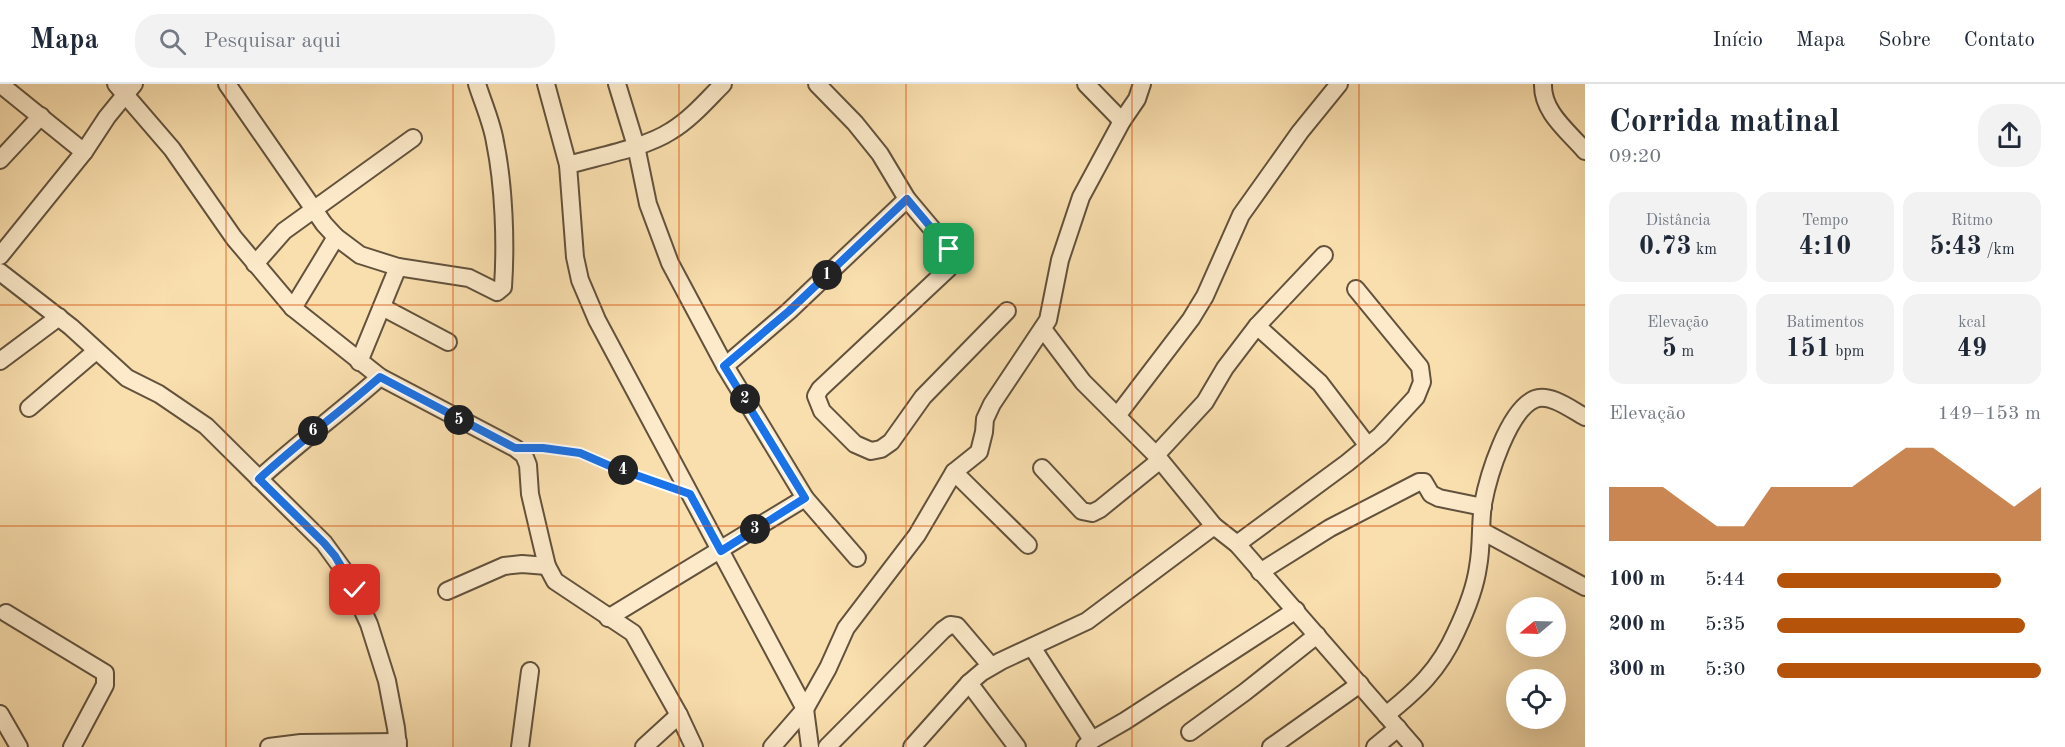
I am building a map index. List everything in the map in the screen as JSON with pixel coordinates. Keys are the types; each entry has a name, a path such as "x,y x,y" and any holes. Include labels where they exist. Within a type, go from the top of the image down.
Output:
{"street":[{"path":"0,84 84,152"},
{"path":"226,84 324,224 336,237 360,255 398,267 468,278 497,292 503,287 505,263 502,212 495,141 477,84"},
{"path":"546,84 568,165 575,257 580,280 597,320 805,710 810,747"},
{"path":"617,84 636,146 648,204 670,262 724,366 805,498 857,558"},
{"path":"568,165 636,146 670,132 695,112 723,84"},
{"path":"818,84 855,123 880,154 907,199 949,249"},
{"path":"1086,84 1122,121"},
{"path":"772,747 805,710 846,628 917,535 954,472 979,452 985,419 992,404 1048,320 1060,260 1081,197 1122,121 1137,99 1142,84"},
{"path":"1117,416 1191,319 1205,296 1240,215 1300,132 1339,84"},
{"path":"1543,84 1542,96 1548,109 1585,151"},
{"path":"0,256 84,152 125,88 172,149 208,203 255,264 293,308 380,377 515,448 524,455 528,465 530,494 547,566 555,581 633,633 679,715 694,747"},
{"path":"0,160 41,116"},
{"path":"255,264 284,231 314,207 413,138"},
{"path":"724,366 789,311 907,199"},
{"path":"293,308 336,237"},
{"path":"1042,468 1082,511 1092,513 1100,509 1158,458 1204,402 1225,368 1257,326 1324,255"},
{"path":"359,362 398,267"},
{"path":"949,268 820,388 816,396 822,411 855,444 871,451 881,449 891,442 923,397 1007,311"},
{"path":"0,272 59,317 127,378 159,394 206,426 324,543 335,556 355,590 387,681 398,744 301,743 270,747"},
{"path":"1237,544 1347,464 1416,397 1422,382 1420,367 1356,289"},
{"path":"382,307 448,342"},
{"path":"0,361 59,317"},
{"path":"1257,326 1320,383 1368,446"},
{"path":"1043,329 1083,382 1158,458 1214,526 1237,544 1414,747"},
{"path":"29,408 96,351"},
{"path":"259,479 380,377"},
{"path":"1386,715 1426,681 1442,659 1456,633 1478,568 1483,507 1488,479 1511,425 1520,411 1533,400 1542,398 1557,402 1585,417"},
{"path":"954,472 1028,545"},
{"path":"1260,572 1330,528 1419,482 1424,482 1431,494 1439,498 1483,507"},
{"path":"608,618 805,498"},
{"path":"912,747 969,683 991,666 1087,621 1214,526"},
{"path":"1482,531 1585,587"},
{"path":"447,591 504,566 522,564 547,566"},
{"path":"1032,647 1088,744 1296,610"},
{"path":"6,613 105,673 105,685 72,747"},
{"path":"827,747 943,630 950,626 957,626 991,666"},
{"path":"1190,732 1317,635"},
{"path":"520,747 530,671"},
{"path":"969,683 1017,747"},
{"path":"1270,747 1360,684"},
{"path":"0,714 19,747"},
{"path":"644,747 679,715"},
{"path":"1376,747 1398,728"}],"path":[{"path":"515,448 543,448 580,453 690,494"}],"route":[{"path":"355,590 335,556 324,543 259,479 380,377 515,448 543,448 580,453 690,494 721,551 805,498 724,366 789,311 907,199 949,249"}]}
